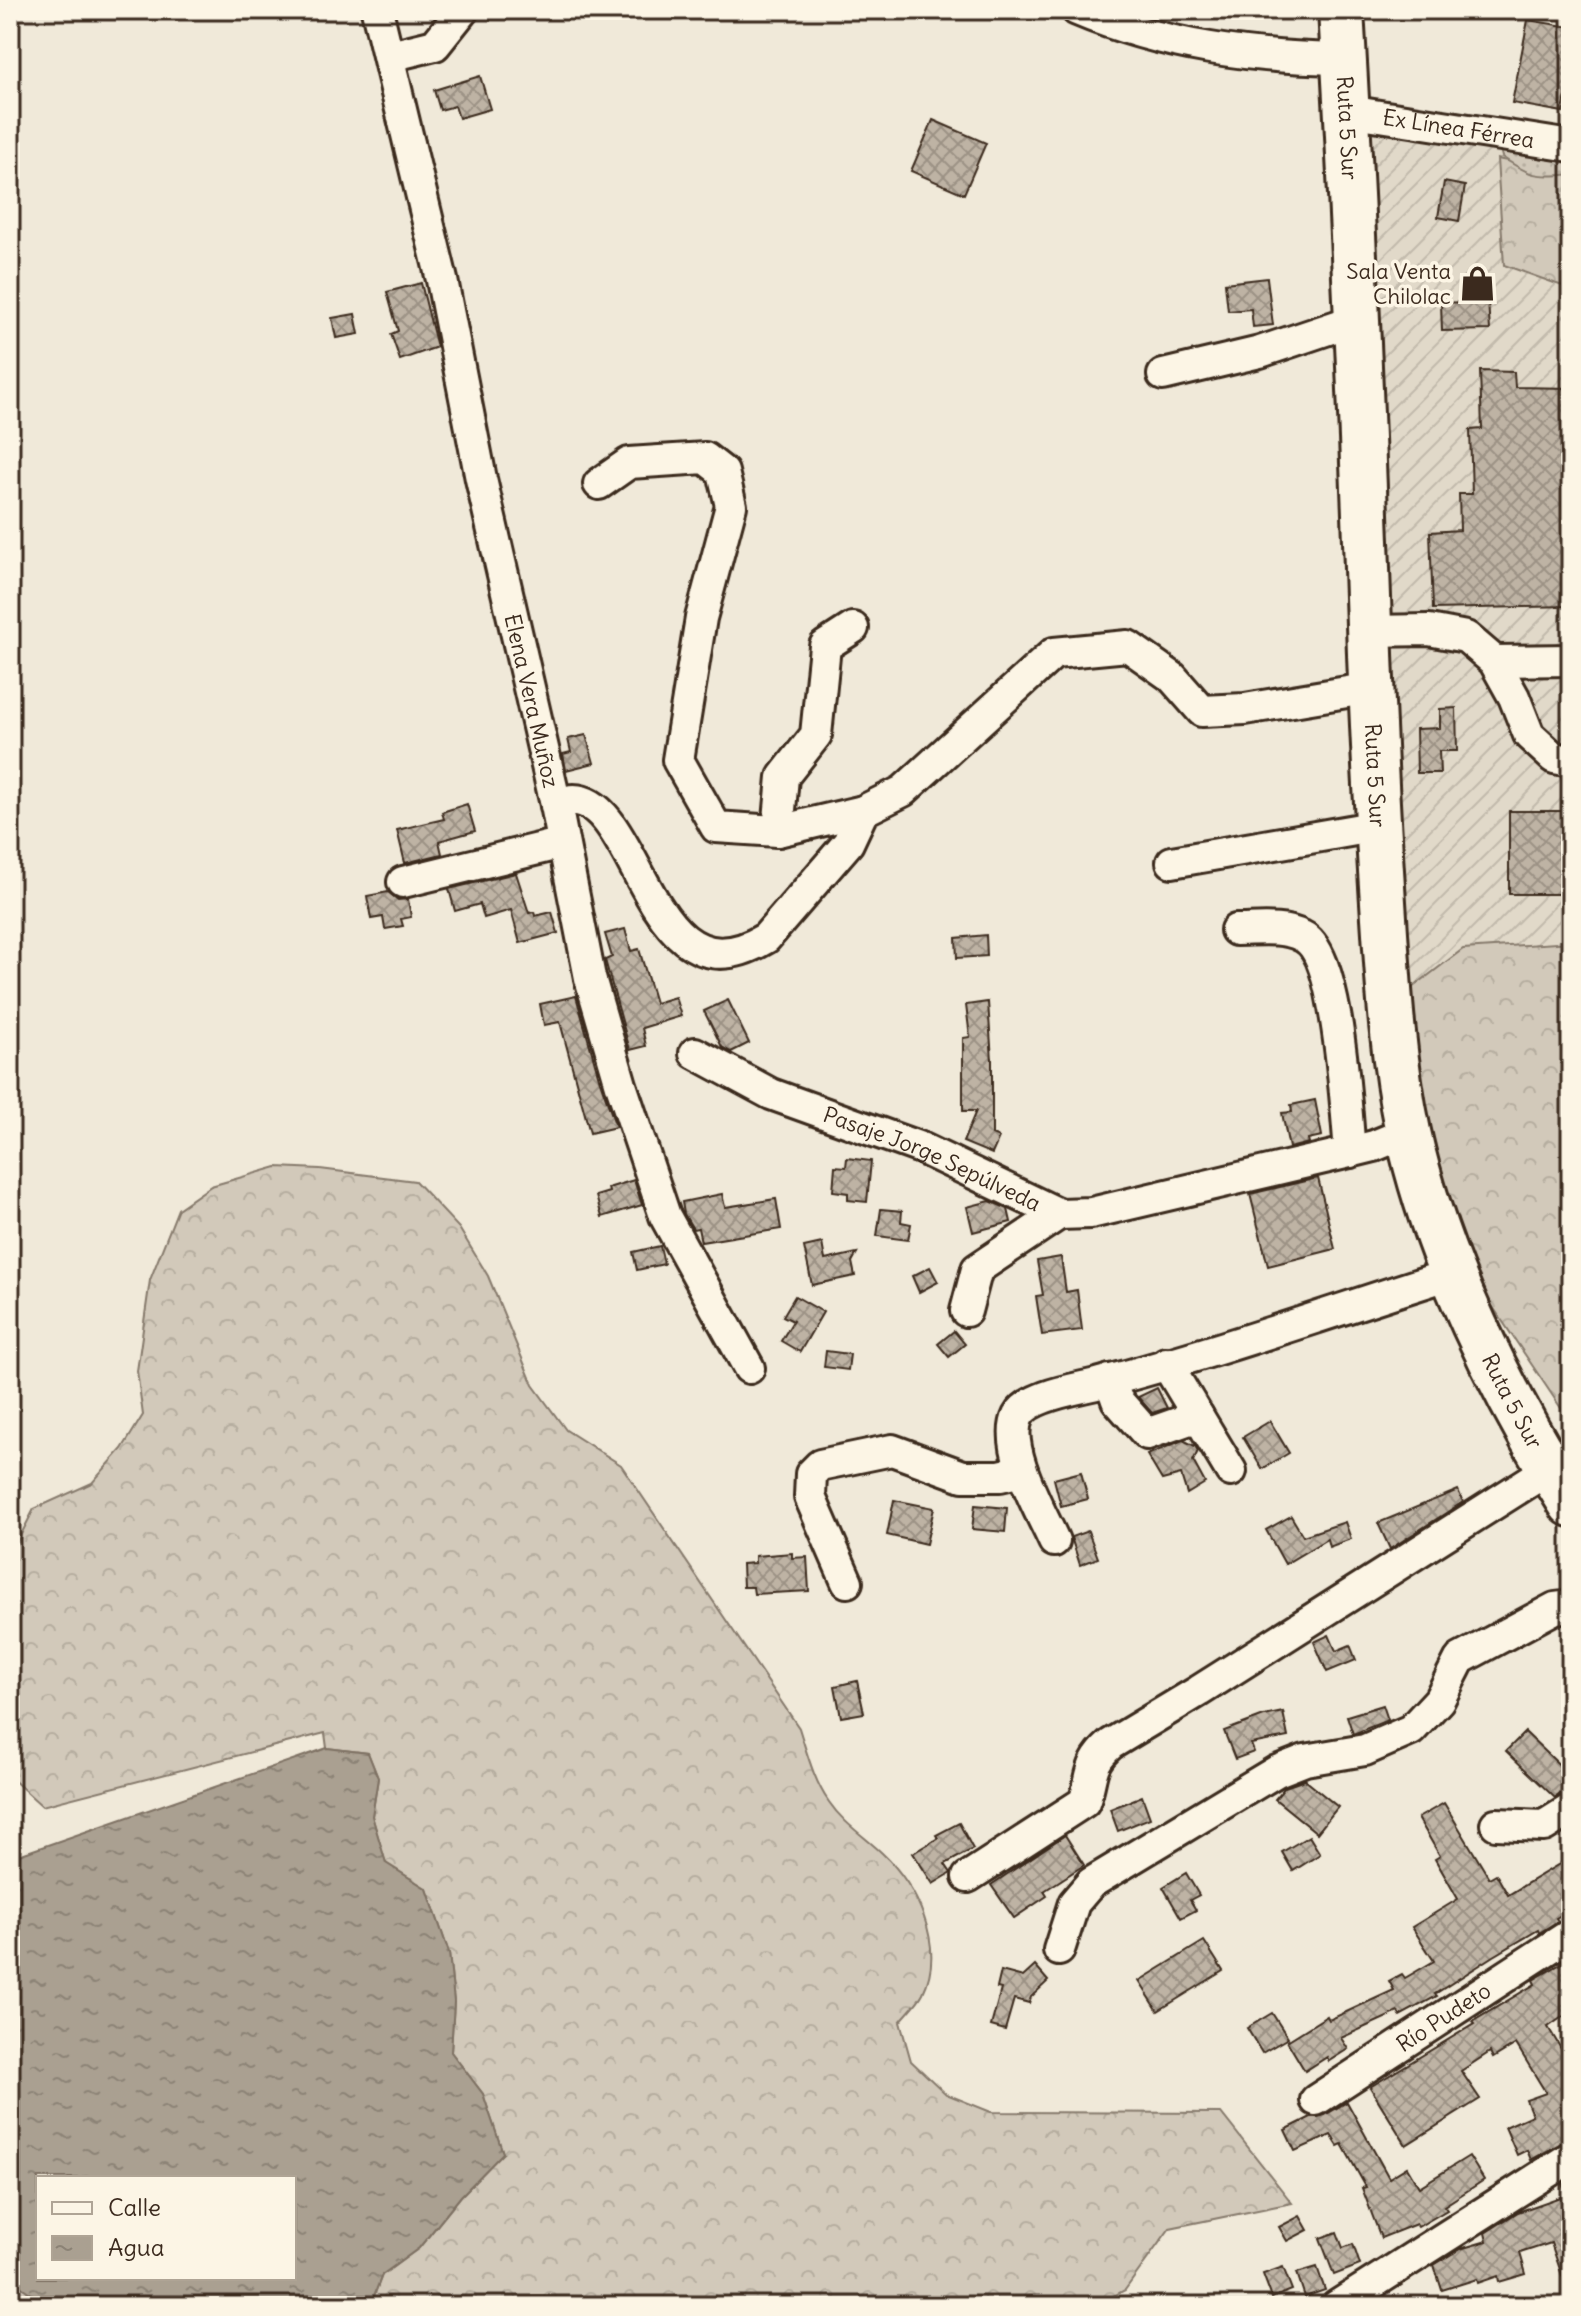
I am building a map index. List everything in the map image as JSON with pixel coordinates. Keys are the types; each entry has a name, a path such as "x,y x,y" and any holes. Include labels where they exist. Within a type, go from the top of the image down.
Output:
{"highway":[{"name":"Ruta 5 Sur","path":"1341,10 1358,319 1371,688 1390,1018 1408,1132 1454,1273 1498,1373 1560,1487"}],"street":[{"name":"Elena Vera Muñoz","path":"377,10 436,251 481,479 556,805 590,978 621,1085 665,1216 749,1368"},
{"path":"390,56 435,45 463,10"},
{"path":"1077,10 1123,27 1207,48 1252,55 1344,59"},
{"name":"Ex Línea Férrea","path":"1348,111 1571,146"},
{"path":"1163,375 1260,352 1358,319"},
{"path":"599,484 629,463 705,458 723,472 731,506 701,618 678,760 716,827 778,831 863,811 903,791 1054,653 1128,646 1172,677 1202,711 1245,709 1371,688"},
{"path":"778,831 783,777 816,735 825,646 853,628"},
{"path":"1369,631 1429,630 1466,637 1494,661 1514,697 1529,735 1554,758 1571,761"},
{"path":"1494,661 1571,660"},
{"path":"556,805 574,800 595,808 615,830 652,901 694,946 712,952 735,951 754,946 766,938 848,843 863,811"},
{"path":"1172,862 1378,826"},
{"path":"403,882 563,843"},
{"path":"1236,930 1284,931 1303,936 1315,947 1324,963 1331,991 1350,1152"},
{"name":"Pasaje Jorge Sepúlveda","path":"695,1053 771,1094 921,1148 1059,1214 1091,1213 1374,1146 1408,1132"},
{"path":"966,1311 977,1269 1059,1214"},
{"path":"1054,1541 1022,1471 1014,1431 1024,1407 1030,1402 1454,1273"},
{"path":"1166,1363 1231,1471"},
{"path":"1110,1380 1117,1400 1147,1434 1198,1416"},
{"path":"847,1582 810,1497 811,1474 820,1465 892,1450 963,1476 1000,1476 1022,1471"},
{"path":"968,1877 1084,1802 1091,1767 1111,1744 1560,1487"},
{"path":"1059,1950 1074,1903 1091,1883 1277,1771 1305,1760 1365,1750 1411,1730 1439,1700 1460,1659 1555,1608 1571,1606"},
{"path":"1496,1824 1544,1826 1571,1809"},
{"name":"Río Pudeto","path":"1316,2100 1571,1934"},
{"path":"1337,2306 1571,2157"}],"shaded area":[{"path":"1371,133 1530,154 1529,266 1571,293 1571,942 1463,949 1404,994 1384,687"}],"green space":[{"path":"1500,149 1571,150 1571,174 1550,176 1527,172 1502,157"},
{"path":"1497,159 1571,173 1571,289 1504,265"},
{"path":"1571,942 1571,1423 1470,1273 1430,1168 1404,994 1463,949"},
{"path":"277,1167 415,1181 459,1228 488,1276 533,1385 566,1430 621,1465 799,1728 815,1776 829,1802 895,1867 916,1899 929,1937 931,1956 923,1993 900,2022 911,2061 946,2094 991,2112 1221,2113 1292,2203 1170,2228 1125,2290 1095,2306 370,2306 382,2275 419,2248 461,2196 503,2153 483,2094 451,2052 454,2002 449,1953 427,1889 386,1864 372,1816 378,1778 368,1753 327,1748 325,1733 42,1806 10,1777 10,1556 34,1509 92,1483 122,1449 143,1415 137,1371 150,1280 178,1209 211,1186"},
{"path":"10,2279 49,2306 10,2306"}],"water":[{"path":"327,1748 368,1753 378,1778 372,1816 386,1863 427,1889 449,1953 454,2002 451,2052 483,2094 503,2153 461,2196 419,2248 382,2275 370,2306 49,2306 10,2279 10,1858"}],"building":[{"path":"1528,20 1571,27 1571,70 1563,112 1512,103"},
{"path":"480,76 490,109 459,118 455,106 440,110 434,90"},
{"path":"933,120 986,143 964,194 911,171"},
{"path":"1444,182 1465,186 1459,221 1438,217"},
{"path":"1267,278 1273,325 1253,327 1251,309 1228,311 1225,283"},
{"path":"421,283 437,347 400,360 391,334 398,331 387,292"},
{"path":"1488,301 1490,330 1442,331 1441,303"},
{"path":"355,314 359,334 336,338 332,318"},
{"path":"1480,371 1514,372 1515,387 1571,388 1571,606 1433,609 1430,532 1460,530 1459,494 1472,494 1470,430 1482,429"},
{"path":"1456,708 1457,751 1439,751 1440,773 1417,773 1416,729 1440,728 1440,709"},
{"path":"586,735 594,763 566,770 563,754 571,752 568,739"},
{"path":"467,804 475,831 439,841 442,854 405,863 397,830 444,819 442,812"},
{"path":"1509,811 1571,811 1571,894 1509,894"},
{"path":"516,873 529,913 534,912 535,916 552,912 558,933 520,943 511,910 484,918 480,904 455,911 449,889"},
{"path":"388,892 398,900 408,899 411,917 401,919 403,926 385,929 383,917 371,919 367,896"},
{"path":"625,929 631,951 639,949 655,1003 675,997 681,1016 642,1028 646,1046 630,1050 605,960 612,957 605,934"},
{"path":"986,935 987,956 957,958 956,938"},
{"path":"576,996 616,1127 590,1133 560,1022 544,1025 540,1004"},
{"path":"728,1000 749,1043 731,1052 722,1047 704,1011"},
{"path":"988,1002 992,1135 999,1138 992,1154 963,1142 976,1111 963,1111 963,1038 970,1037 966,1005"},
{"path":"1315,1100 1322,1136 1289,1148 1282,1113 1292,1112 1291,1105"},
{"path":"847,1158 871,1161 867,1202 848,1200 848,1193 833,1191 835,1166 846,1167"},
{"path":"1318,1178 1335,1249 1268,1266 1250,1194"},
{"path":"634,1180 642,1205 602,1217 596,1196 609,1192 608,1188"},
{"path":"722,1194 725,1207 776,1199 781,1229 701,1242 698,1228 693,1229 684,1214 682,1202"},
{"path":"990,1201 1008,1209 1011,1222 973,1232 967,1207"},
{"path":"881,1209 902,1211 901,1222 911,1224 908,1240 877,1236"},
{"path":"822,1243 825,1260 857,1253 852,1262 855,1276 812,1285 804,1247"},
{"path":"660,1246 664,1264 637,1270 633,1252"},
{"path":"1061,1257 1066,1292 1077,1290 1082,1330 1042,1335 1036,1296 1043,1295 1037,1261"},
{"path":"930,1267 938,1282 919,1292 912,1276"},
{"path":"795,1296 823,1312 800,1352 781,1341 793,1321 783,1316"},
{"path":"954,1331 965,1344 949,1357 938,1344"},
{"path":"826,1351 850,1354 848,1370 824,1367"},
{"path":"1157,1388 1167,1408 1152,1413 1138,1397"},
{"path":"1270,1421 1289,1453 1262,1469 1243,1437"},
{"path":"1183,1440 1198,1451 1193,1461 1205,1483 1187,1494 1181,1475 1162,1480 1147,1455"},
{"path":"1081,1472 1088,1499 1061,1506 1054,1479"},
{"path":"1458,1490 1463,1502 1390,1549 1378,1523"},
{"path":"894,1500 934,1508 926,1544 887,1535"},
{"path":"975,1505 1007,1508 1005,1532 972,1529"},
{"path":"1291,1516 1303,1536 1345,1522 1351,1539 1329,1547 1327,1539 1285,1564 1266,1530"},
{"path":"1088,1531 1098,1558 1080,1565 1071,1537"},
{"path":"792,1553 792,1558 807,1557 809,1591 754,1594 753,1587 743,1587 742,1564 755,1563 755,1556"},
{"path":"1329,1635 1336,1651 1350,1645 1356,1660 1327,1672 1314,1642"},
{"path":"857,1681 864,1713 841,1717 835,1686"},
{"path":"1383,1705 1388,1720 1353,1734 1347,1716"},
{"path":"1283,1712 1288,1737 1251,1744 1254,1752 1235,1759 1224,1731"},
{"path":"1525,1732 1571,1776 1571,1785 1555,1798 1506,1751"},
{"path":"1305,1780 1338,1807 1317,1833 1275,1799 1285,1787"},
{"path":"1142,1796 1150,1818 1118,1831 1110,1809"},
{"path":"1444,1803 1489,1878 1496,1874 1508,1895 1571,1857 1571,1909 1556,1918 1558,1921 1494,1956 1435,1994 1437,1996 1400,2016 1398,2012 1341,2038 1348,2049 1329,2061 1327,2057 1305,2071 1287,2041 1327,2016 1329,2020 1394,1990 1389,1981 1402,1974 1405,1978 1434,1961 1412,1927 1458,1899 1435,1859 1440,1856 1418,1818"},
{"path":"959,1823 973,1849 945,1864 951,1873 933,1884 913,1853 938,1838 936,1835"},
{"path":"1065,1835 1084,1865 1044,1891 1047,1896 1014,1918 991,1885"},
{"path":"1309,1836 1320,1854 1293,1871 1282,1852"},
{"path":"1186,1873 1199,1895 1190,1900 1196,1910 1181,1918 1163,1887"},
{"path":"1204,1941 1223,1971 1158,2011 1139,1981"},
{"path":"1571,1958 1571,2011 1548,2027 1566,2057 1571,2055 1571,2129 1566,2131 1569,2139 1531,2160 1527,2150 1517,2155 1505,2127 1532,2115 1526,2100 1546,2093 1516,2044 1493,2058 1490,2052 1461,2071 1480,2099 1406,2145 1370,2087 1474,2024 1472,2022 1535,1984 1533,1980"},
{"path":"1035,1966 1048,1981 1031,1997 1029,2003 1014,1999 1005,2030 991,2026 1001,1989 997,1988 1001,1971 1023,1977"},
{"path":"1272,2013 1288,2038 1262,2053 1247,2028"},
{"path":"1347,2102 1389,2178 1407,2167 1419,2187 1469,2156 1484,2180 1444,2206 1447,2210 1418,2227 1416,2224 1381,2238 1362,2188 1366,2187 1342,2144 1338,2146 1331,2135 1295,2151 1285,2130 1311,2117 1325,2115"},
{"path":"1571,2178 1571,2292 1568,2293 1551,2243 1520,2253 1526,2274 1499,2282 1498,2276 1478,2283 1477,2279 1442,2290 1434,2265 1460,2249 1487,2241 1485,2233 1518,2212 1566,2195 1562,2184"},
{"path":"1300,2216 1308,2230 1287,2241 1279,2227"},
{"path":"1337,2232 1343,2248 1353,2244 1360,2265 1334,2275 1320,2238"},
{"path":"1283,2267 1292,2290 1272,2298 1263,2274"},
{"path":"1317,2267 1325,2290 1305,2297 1297,2273"}],"place":[{"name":"Sala Venta Chilolac","path":"1477,284"}]}
